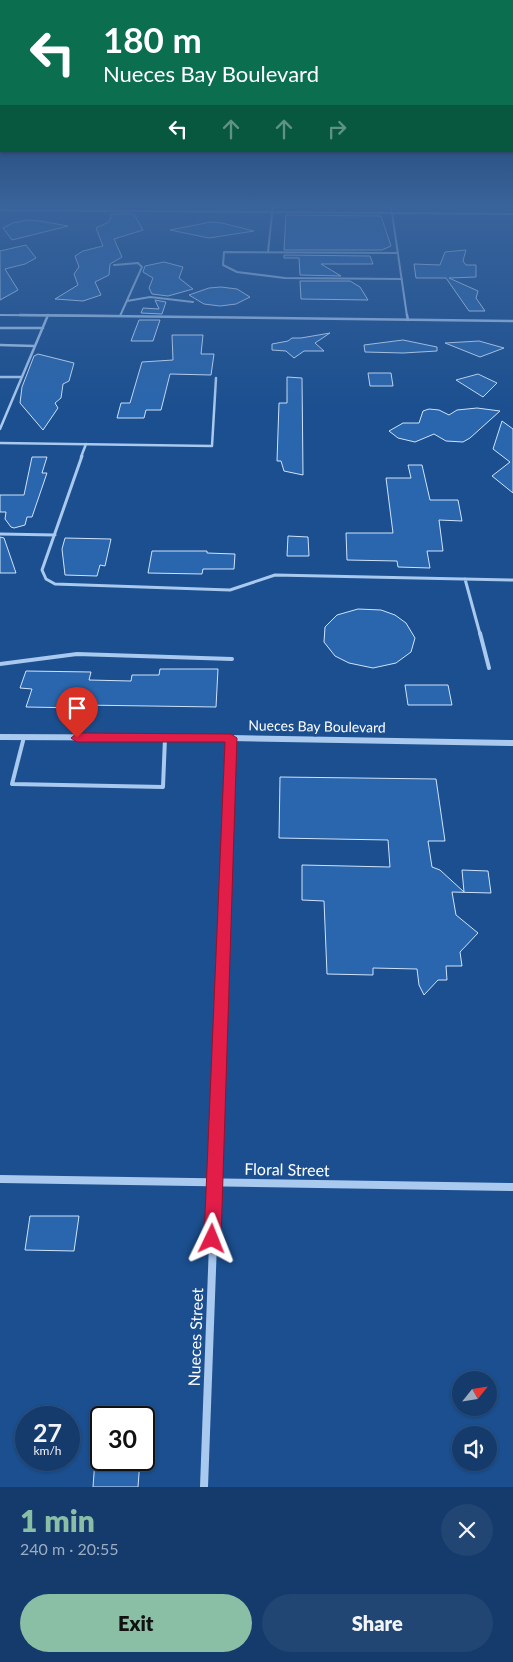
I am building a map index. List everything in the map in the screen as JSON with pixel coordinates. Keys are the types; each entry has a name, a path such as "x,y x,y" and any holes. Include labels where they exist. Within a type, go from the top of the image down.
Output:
{"street":[{"name":"Nueces Bay Boulevard","path":"0,737 231,738 513,743"},
{"name":"Nueces Street","path":"204,1487 231,738"},
{"name":"Floral Street","path":"0,1179 513,1187"}],"lane":[{"path":"120,316 139,273"},
{"path":"246,273 276,275 285,278 402,279"},
{"path":"401,273 408,320"},
{"path":"127,301 150,298 193,302"},
{"path":"0,315 513,321"},
{"path":"0,429 48,315"},
{"path":"0,328 43,328"},
{"path":"0,345 35,346"},
{"path":"0,377 22,377"},
{"path":"0,443 212,446 216,378"},
{"path":"86,444 42,570 46,578 54,584 230,590 244,588 256,584 261,578 275,576 513,580"},
{"path":"0,534 55,535"},
{"path":"465,579 489,668"},
{"path":"0,664 77,654 232,659"},
{"path":"24,737 12,784 163,787 165,738"}],"building":[{"path":"0,273 8,273 18,290 0,300"},
{"path":"109,273 95,282 101,295 83,301 55,299 78,285 74,274"},
{"path":"145,273 181,273 179,278 193,289 168,296 152,294 149,288 153,278"},
{"path":"300,273 337,273 341,276 300,275"},
{"path":"415,273 476,273 476,277 449,278 478,291 476,298 485,311 469,311 446,278 416,278"},
{"path":"300,281 350,281 360,287 368,300 301,299"},
{"path":"209,288 237,289 250,297 236,304 220,306 204,304 189,295"},
{"path":"155,300 166,302 162,314 141,313 143,308 159,309"},
{"path":"139,320 160,320 153,341 131,341"},
{"path":"330,333 315,343 324,351 304,351 294,358 286,351 272,350 272,344 288,341 292,338"},
{"path":"172,335 203,335 201,354 214,354 211,375 170,374 161,410 146,410 144,418 117,418 121,403 130,403 142,362 173,360"},
{"path":"403,340 437,347 437,351 403,353 365,352 364,345"},
{"path":"479,341 504,348 480,357 445,343"},
{"path":"38,354 74,363 69,381 63,384 61,398 55,403 58,408 43,430 20,403 22,387 34,356"},
{"path":"368,373 391,373 393,386 370,386"},
{"path":"478,374 497,383 483,397 456,380"},
{"path":"287,377 302,378 303,475 284,471 281,461 277,461 279,403 287,403"},
{"path":"477,408 500,411 463,442 446,441 434,434 415,442 398,438 389,431 403,423 419,423 423,411 429,409 439,410 449,415 457,410"},
{"path":"502,421 513,429 513,493 492,476 510,462 493,449"},
{"path":"32,457 47,457 42,473 47,473 32,517 27,517 25,525 14,528 5,519 6,512 0,512 0,495 24,495"},
{"path":"408,465 422,465 430,500 458,500 462,521 439,520 443,551 427,551 430,568 398,567 397,561 347,560 346,533 393,533 386,478 411,478"},
{"path":"288,536 308,537 309,556 287,556"},
{"path":"0,537 4,538 16,573 0,573"},
{"path":"65,538 111,539 105,566 100,565 97,576 65,575 62,549"},
{"path":"152,551 207,551 207,553 235,554 234,569 203,569 202,574 148,573"},
{"path":"358,609 381,610 395,615 406,623 415,638 411,652 396,663 373,668 349,663 335,656 324,642 325,627 337,615"},
{"path":"160,669 218,669 216,707 82,705 82,708 26,707 32,689 20,688 26,671 91,672 89,680 131,681 132,675 159,675"},
{"path":"405,685 448,685 452,705 408,705"},
{"path":"280,777 436,779 445,841 428,841 432,867 440,870 464,892 462,870 488,871 491,893 452,892 456,915 478,933 460,952 462,966 446,966 447,980 438,980 424,995 419,985 417,969 373,968 373,975 327,974 324,901 302,900 302,865 390,867 388,840 279,838"},
{"path":"30,1216 79,1216 74,1251 25,1250"},
{"path":"94,1471 139,1471 138,1487 93,1487"}],"route":[{"path":"77,738 231,738 212,1239"}]}
